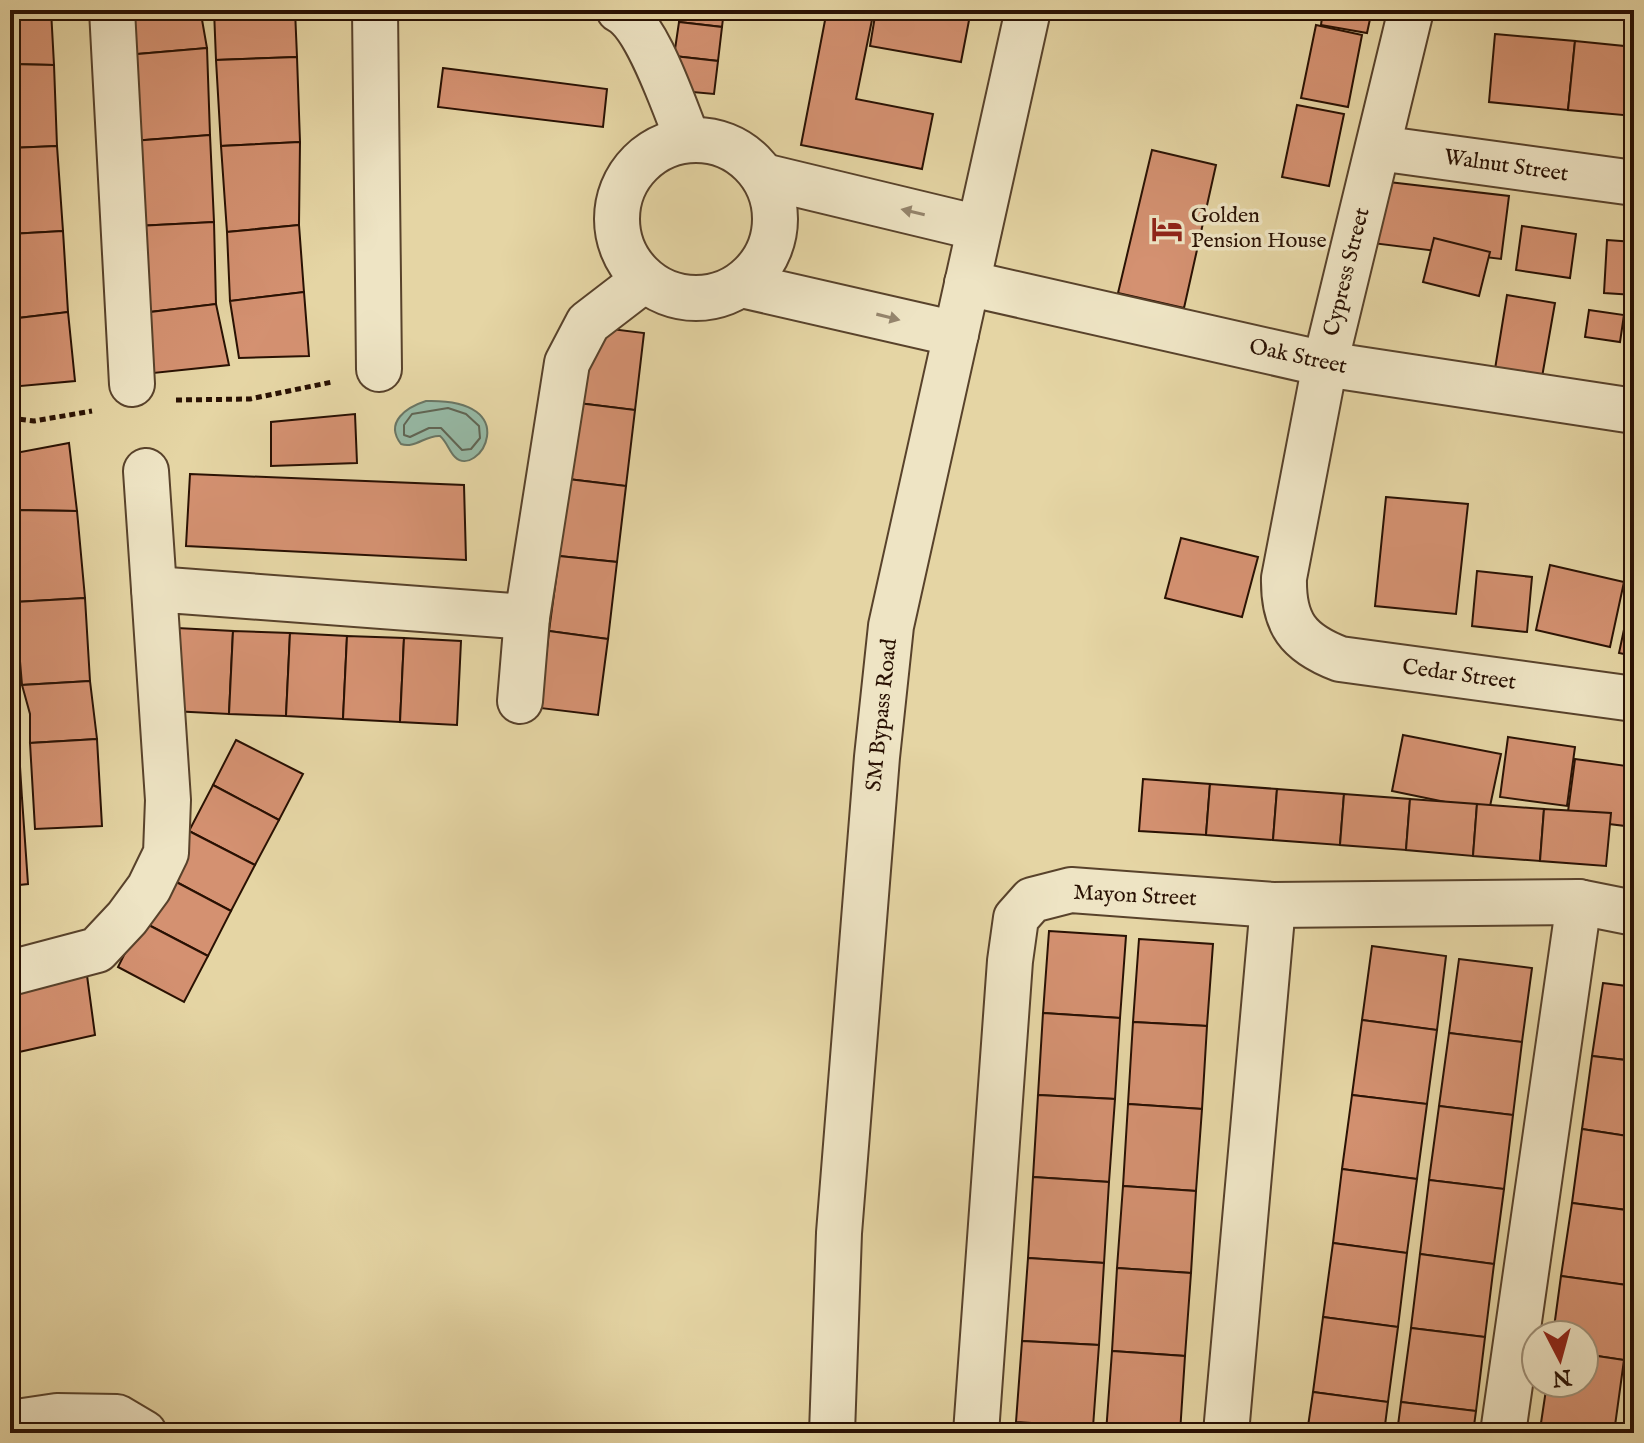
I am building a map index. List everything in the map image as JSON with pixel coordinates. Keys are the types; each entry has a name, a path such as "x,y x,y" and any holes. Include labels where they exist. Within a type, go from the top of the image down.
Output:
{"street":[{"path":"112,10 118,398"},
{"path":"375,10 379,369"},
{"path":"619,10 631,16 643,37 688,140"},
{"name":"SM Bypass Road","path":"832,1433 839,1233 877,757 891,626 1028,10"},
{"name":"Cypress Street","path":"1293,628 1283,604 1284,578 1325,364 1411,10"},
{"path":"688,140 717,143 744,155 763,176 775,204 775,234 764,263 742,285 710,297 675,296 644,280 625,256 617,226 619,195 634,168 659,149 688,140"},
{"name":"Walnut Street","path":"1378,148 1634,183"},
{"path":"763,176 979,228"},
{"path":"520,701 527,617 567,363 588,323 644,280"},
{"name":"Oak Street","path":"967,283 1325,364 1634,411"},
{"path":"742,285 956,334"},
{"path":"10,973 97,950 134,908 166,853 168,800 146,471"},
{"path":"154,589 527,617"},
{"name":"Cedar Street","path":"1293,628 1316,650 1340,659 1634,699"},
{"name":"Mayon Street","path":"976,1433 1010,961 1016,918 1032,900 1071,890 1273,905 1579,902 1634,913"},
{"path":"1503,1433 1579,902"},
{"path":"1226,1433 1273,905"},
{"path":"10,1423 57,1416 117,1417 144,1433"}],"path":[{"path":"171,401 250,399 379,369"},
{"path":"10,418 34,421 118,398"}],"water":[{"path":"426,401 457,403 476,412 486,423 487,436 483,449 474,458 464,461 455,457 440,436 411,445 401,444 396,436 396,422 405,411"}],"building":[{"path":"10,10 51,10 54,65 10,64"},
{"path":"214,10 295,10 297,57 216,60"},
{"path":"680,10 724,10 722,27 679,22"},
{"path":"827,10 874,10 856,99 933,114 922,169 801,145"},
{"path":"876,10 971,10 961,62 870,46"},
{"path":"1323,10 1372,10 1367,33 1321,25"},
{"path":"1614,10 1634,10 1634,17 1613,15"},
{"path":"201,14 207,48 126,55 127,18"},
{"path":"679,22 722,27 718,61 674,56"},
{"path":"1316,25 1362,35 1348,107 1301,98"},
{"path":"1495,34 1575,41 1568,110 1489,102"},
{"path":"1575,41 1634,47 1634,116 1568,110"},
{"path":"207,48 210,135 132,141 126,55"},
{"path":"674,56 718,61 714,94 671,90"},
{"path":"297,57 300,142 221,146 216,60"},
{"path":"10,64 54,65 57,146 10,148"},
{"path":"443,68 607,89 603,127 438,107"},
{"path":"1297,105 1344,114 1329,186 1282,177"},
{"path":"210,135 214,222 137,226 132,141"},
{"path":"300,142 299,225 227,232 221,146"},
{"path":"57,146 63,231 10,234 10,148"},
{"name":"Golden Pension House","path":"1152,150 1216,165 1184,308 1118,293"},
{"path":"1380,181 1509,196 1501,259 1372,243"},
{"path":"214,222 216,304 142,313 137,226"},
{"path":"299,225 304,292 230,301 227,232"},
{"path":"1522,226 1576,234 1570,278 1516,270"},
{"path":"63,231 68,312 10,319 10,234"},
{"path":"1434,238 1490,252 1479,296 1423,282"},
{"path":"1607,240 1634,242 1634,295 1604,293"},
{"path":"304,292 309,356 239,358 230,301"},
{"path":"1507,295 1555,303 1542,377 1495,369"},
{"path":"216,304 229,365 144,374 142,313"},
{"path":"1589,310 1624,315 1620,342 1585,337"},
{"path":"68,312 75,381 10,387 10,319"},
{"path":"587,326 644,333 635,410 578,403"},
{"path":"578,403 635,410 626,486 568,479"},
{"path":"355,414 357,463 271,466 271,422"},
{"path":"69,443 77,511 13,510 10,454"},
{"path":"190,474 464,485 466,560 186,546"},
{"path":"568,479 626,486 617,562 559,556"},
{"path":"1386,497 1468,504 1456,614 1375,606"},
{"path":"13,510 77,511 85,598 15,602"},
{"path":"1181,538 1258,557 1242,617 1165,598"},
{"path":"559,556 617,562 608,639 549,631"},
{"path":"1550,565 1624,582 1610,647 1536,630"},
{"path":"1477,571 1532,577 1527,632 1472,626"},
{"path":"1634,588 1634,656 1619,653"},
{"path":"85,598 90,681 22,685 15,602"},
{"path":"177,628 233,631 229,714 172,711"},
{"path":"233,631 290,633 286,716 229,714"},
{"path":"549,631 608,639 598,715 540,708"},
{"path":"290,633 347,636 343,719 286,716"},
{"path":"347,636 404,638 400,722 343,719"},
{"path":"404,638 461,641 457,725 400,722"},
{"path":"10,658 16,704 10,704"},
{"path":"90,681 97,739 30,743 30,714 22,685"},
{"path":"10,704 16,704 22,798 10,799"},
{"path":"1403,735 1501,754 1489,811 1392,791"},
{"path":"1508,737 1575,747 1567,806 1500,797"},
{"path":"97,739 102,826 35,829 30,743"},
{"path":"236,740 303,774 279,820 213,785"},
{"path":"1575,759 1634,767 1634,827 1567,819"},
{"path":"1143,779 1210,784 1206,835 1139,831"},
{"path":"1210,784 1277,789 1273,840 1206,835"},
{"path":"213,785 279,820 255,865 189,831"},
{"path":"1277,789 1344,794 1340,845 1273,840"},
{"path":"1344,794 1410,799 1406,850 1340,845"},
{"path":"22,798 28,884 10,886 10,799"},
{"path":"1410,799 1477,804 1473,856 1406,850"},
{"path":"1477,804 1544,809 1540,861 1473,856"},
{"path":"1544,809 1611,813 1606,866 1540,861"},
{"path":"189,831 255,865 231,911 165,876"},
{"path":"165,876 231,911 208,956 141,921"},
{"path":"141,921 208,956 184,1002 118,967"},
{"path":"1049,931 1126,936 1120,1018 1043,1013"},
{"path":"1139,939 1213,944 1207,1026 1133,1022"},
{"path":"1372,946 1446,956 1437,1030 1362,1020"},
{"path":"1459,959 1532,968 1522,1042 1449,1033"},
{"path":"86,968 95,1035 19,1052 10,1012 10,979"},
{"path":"1603,983 1634,987 1634,1061 1592,1056"},
{"path":"10,1012 19,1052 10,1054"},
{"path":"1043,1013 1120,1018 1115,1099 1038,1095"},
{"path":"1362,1020 1437,1030 1427,1104 1352,1095"},
{"path":"1133,1022 1207,1026 1202,1109 1128,1104"},
{"path":"1449,1033 1522,1042 1513,1115 1439,1106"},
{"path":"1592,1056 1634,1061 1634,1137 1582,1129"},
{"path":"1038,1095 1115,1099 1109,1182 1033,1177"},
{"path":"1352,1095 1427,1104 1417,1179 1342,1169"},
{"path":"1128,1104 1202,1109 1196,1191 1123,1186"},
{"path":"1439,1106 1513,1115 1504,1189 1429,1180"},
{"path":"1582,1129 1634,1137 1634,1211 1572,1203"},
{"path":"1342,1169 1417,1179 1407,1253 1333,1243"},
{"path":"1033,1177 1109,1182 1104,1263 1028,1258"},
{"path":"1429,1180 1504,1189 1494,1264 1420,1254"},
{"path":"1123,1186 1196,1191 1191,1273 1117,1268"},
{"path":"1572,1203 1634,1211 1634,1286 1561,1276"},
{"path":"1333,1243 1407,1253 1398,1327 1323,1317"},
{"path":"1420,1254 1494,1264 1485,1337 1411,1328"},
{"path":"1028,1258 1104,1263 1099,1345 1022,1341"},
{"path":"1117,1268 1191,1273 1185,1356 1112,1351"},
{"path":"1561,1276 1634,1286 1624,1360 1600,1356 1600,1319 1555,1319"},
{"path":"1323,1317 1398,1327 1388,1402 1313,1392"},
{"path":"1411,1328 1485,1337 1476,1411 1401,1402"},
{"path":"1022,1341 1099,1345 1093,1427 1016,1422"},
{"path":"1112,1351 1185,1356 1180,1433 1106,1433"},
{"path":"1600,1356 1624,1360 1614,1433 1541,1423 1545,1399 1600,1399"},
{"path":"1634,1375 1634,1433 1626,1433"},
{"path":"1313,1392 1388,1402 1384,1433 1307,1433"},
{"path":"1401,1402 1476,1411 1473,1433 1397,1433"},
{"path":"1541,1423 1614,1433 1540,1433"}],"place":[{"name":"Golden Pension House","path":"1167,229"}]}
